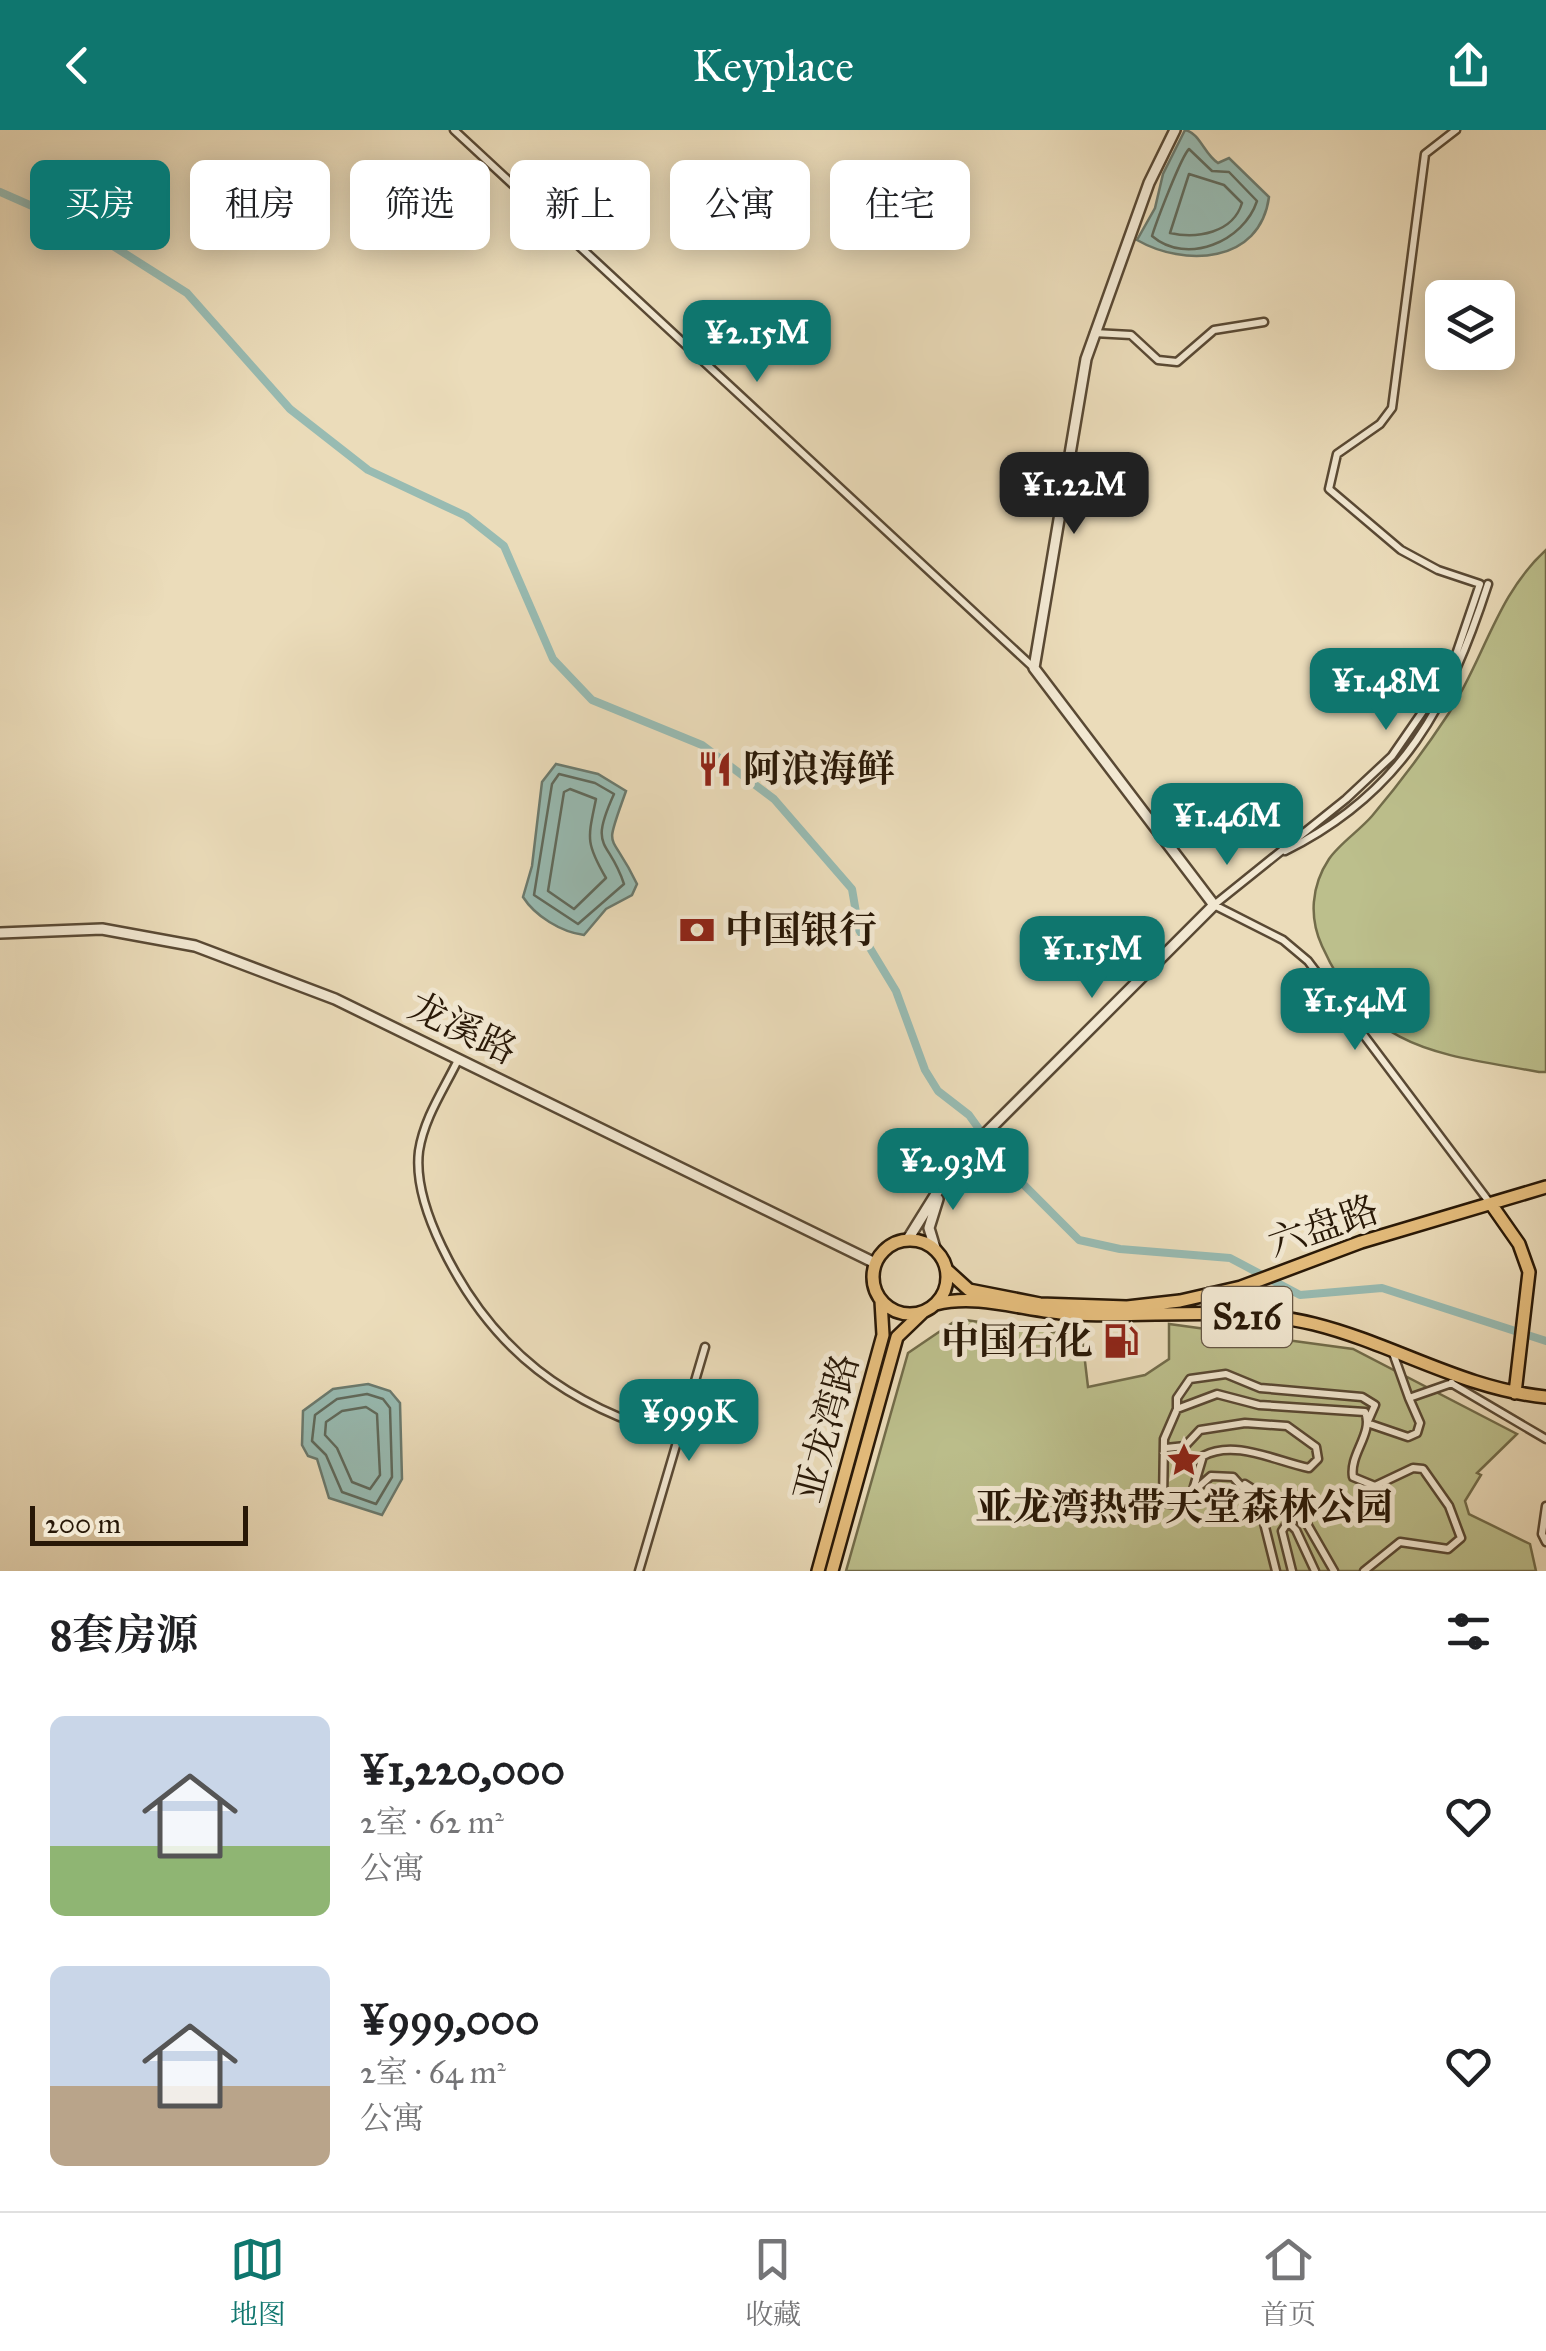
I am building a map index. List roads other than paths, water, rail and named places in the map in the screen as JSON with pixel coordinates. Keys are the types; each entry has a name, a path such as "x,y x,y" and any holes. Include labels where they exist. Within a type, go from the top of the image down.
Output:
{"main road":[{"name":"六盘路","path":"947,1270 962,1286 978,1293 1075,1306 1180,1302 1546,1187"},
{"path":"1490,1204 1519,1244 1529,1272 1515,1393"},
{"path":"922,1312 908,1314 881,1300 872,1276 883,1251 908,1239 935,1248 947,1270 946,1288 936,1304"},
{"name":"六盘路","path":"936,1304 964,1299 1070,1314 1286,1319 1330,1329 1456,1381 1546,1398"},
{"name":"亚龙湾路","path":"818,1571 883,1335 881,1300"},
{"name":"S216","path":"922,1312 936,1304"},
{"name":"亚龙湾路","path":"832,1571 897,1337 922,1312"}],"street":[{"path":"454,130 1034,668 1214,905 1283,940 1308,962 1490,1204"},
{"path":"1034,668 1080,394 1094,333 1148,183 1175,130"},
{"path":"1456,130 1425,154 1392,408 1380,424 1337,454 1328,489 1402,550 1438,570 1484,583"},
{"path":"1094,333 1131,335 1158,360 1177,362 1214,330 1264,322"},
{"path":"1266,860 1356,807 1415,746 1460,670 1484,583"},
{"path":"908,1239 946,1178 978,1142 1214,905 1346,800 1392,756 1450,672 1484,583"},
{"name":"龙溪路","path":"0,933 102,929 195,946 335,999 875,1262"},
{"path":"458,1060 427,1119 418,1153 421,1188 448,1260 488,1326 551,1382 590,1405 678,1437"},
{"path":"935,1248 930,1220 946,1178"},
{"path":"639,1571 705,1347"},
{"path":"1367,1423 1408,1437 1417,1432 1420,1422 1392,1353"},
{"path":"1334,1571 1306,1524 1233,1477 1211,1476 1172,1508 1162,1503 1168,1423 1190,1378 1226,1374 1260,1388 1362,1397 1376,1410 1353,1461 1353,1477 1365,1486 1375,1486 1414,1468 1423,1469 1444,1497 1461,1538 1448,1549 1400,1542 1364,1571"},
{"path":"1409,1398 1456,1381 1546,1439"},
{"path":"1177,1409 1217,1394 1259,1405 1364,1412 1367,1423"},
{"path":"1166,1448 1184,1446 1200,1430 1245,1423 1287,1426 1316,1446 1318,1459 1310,1468 1230,1447 1216,1450 1203,1456 1192,1493"},
{"path":"1233,1477 1260,1507 1276,1571"},
{"path":"1546,1506 1542,1534 1546,1542"},
{"path":"1292,1571 1282,1530 1288,1522 1296,1530 1315,1571"}],"water":[{"path":"1185,130 1195,135 1218,163 1229,158 1269,197 1263,219 1251,236 1217,254 1176,254 1137,240 1155,208 1163,174"},
{"path":"556,764 598,774 626,791 612,834 637,884 632,895 606,909 584,935 549,922 523,897 532,866 542,782"},
{"path":"368,1384 390,1391 400,1403 402,1479 382,1515 329,1498 317,1459 308,1456 302,1445 303,1411 333,1389"}],"waterway":[{"path":"0,192 91,232 187,293 290,409 368,470 466,516 504,546 553,659 592,700 702,745 774,799 852,889 859,930 896,991 925,1070 938,1091 969,1115 1007,1168 1079,1240 1120,1249 1230,1258 1300,1295 1382,1288 1546,1341"}],"place":[{"name":"阿浪海鲜","path":"715,769"},
{"name":"中国银行","path":"697,930"},
{"name":"中国石化","path":"1121,1341"},
{"name":"亚龙湾热带天堂森林公园","path":"1184,1460"}]}
